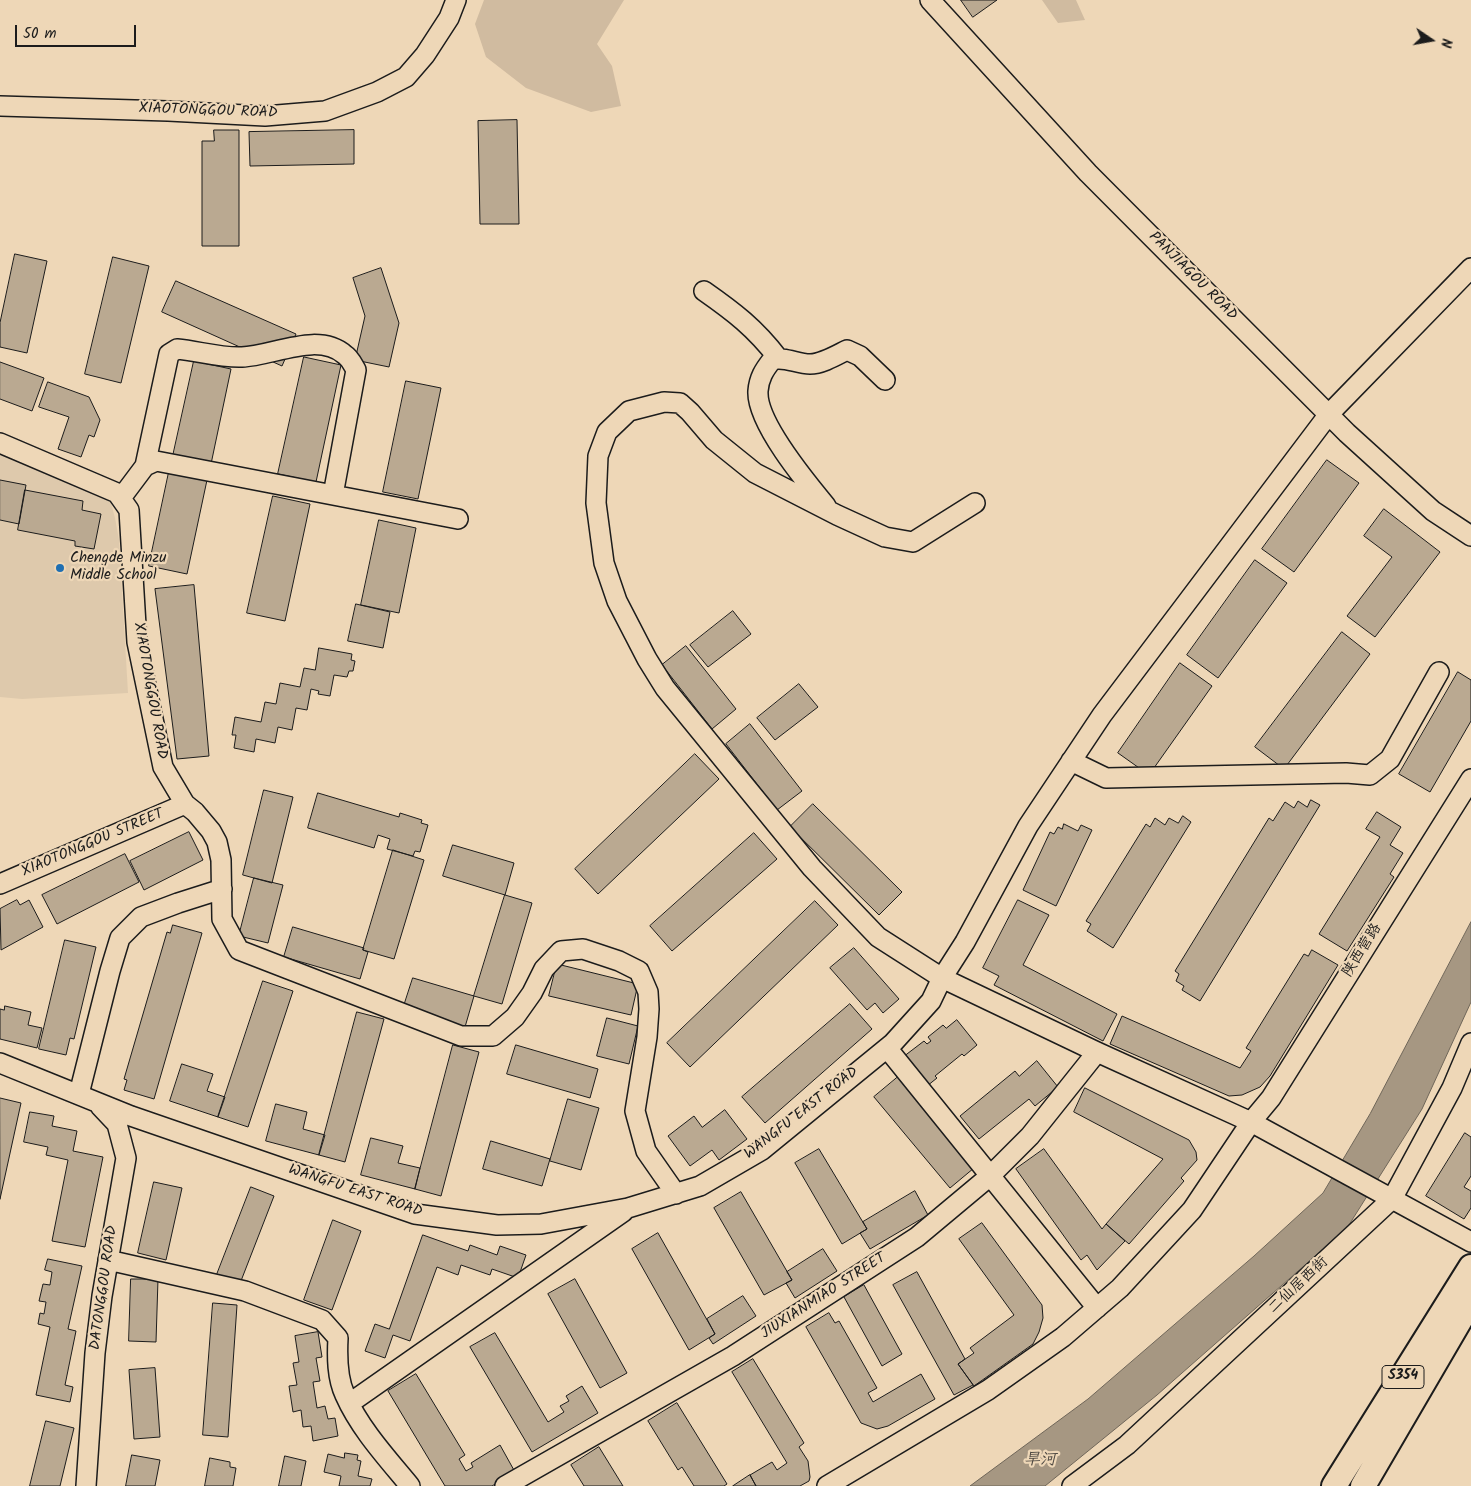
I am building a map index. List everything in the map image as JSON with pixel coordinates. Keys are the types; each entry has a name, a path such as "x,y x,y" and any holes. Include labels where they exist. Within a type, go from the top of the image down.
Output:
{"main road":[{"name":"S354","path":"1334,1486 1471,1267"},
{"name":"S354","path":"1363,1486 1471,1301"}],"street":[{"name":"XIAOTONGGOU ROAD","path":"0,106 168,110 265,116 325,111 377,92 406,77 425,55 449,18 456,0"},
{"name":"PANJIAGOU ROAD","path":"930,0 1088,173 1329,414 1433,511 1471,536"},
{"name":"WANGFU EAST ROAD","path":"0,1063 140,1119 415,1214 497,1224 541,1224 628,1208 700,1186 762,1150 887,1048 931,1000 1028,826 1108,707 1329,414 1471,268"},
{"path":"704,291 740,316 769,345 778,358"},
{"path":"0,443 96,483 117,493 121,498 145,466 169,354 177,349 240,357 264,355 316,343 332,347 346,355 356,370 333,495"},
{"path":"829,511 776,438 760,409 758,392 760,376 772,360 778,358 797,363 813,364 847,350 860,356 885,380"},
{"path":"975,503 913,542 885,537 755,473 714,440 680,403 664,402 628,411 607,432 598,456 596,503 604,563 617,601 647,659 665,688 812,868 878,937 942,978 1097,1052 1251,1122 1471,1242"},
{"path":"145,466 156,461 458,519"},
{"name":"XIAOTONGGOU ROAD","path":"121,498 129,510 137,642 163,767 185,804 195,812 211,831 217,842 221,860 222,919 238,950 461,1036 493,1036 515,1017 532,993 544,969 561,951 582,950 619,961 639,972 648,992 649,1009 647,1037 635,1111 646,1151 676,1194"},
{"path":"1071,761 1106,778 1346,773 1370,775 1390,758 1439,672"},
{"name":"陕西营路","path":"827,1486 988,1390 1063,1337 1120,1288 1192,1210 1251,1122 1270,1098 1471,779"},
{"name":"XIAOTONGGOU STREET","path":"0,884 185,804"},
{"path":"87,1098 110,971 120,938 141,917 222,889"},
{"name":"二仙居西街","path":"1072,1486 1127,1445 1385,1196 1452,1088 1471,1043"},
{"path":"887,1048 1097,1308"},
{"name":"JIUXIANMIAO STREET","path":"505,1486 734,1356 917,1237 990,1176 1030,1136 1097,1052"},
{"name":"DATONGGOU ROAD","path":"86,1486 95,1353 108,1260 126,1158 117,1124 87,1098"},
{"path":"350,1403 628,1208"},
{"path":"108,1260 245,1291 322,1320 338,1338 337,1362 344,1394 366,1431 410,1486"}],"shaded area":[{"path":"484,0 624,0 597,44 612,66 621,106 591,112 526,88 486,57 475,24"},
{"path":"1042,0 1076,0 1085,20 1058,23"},
{"name":"Chengde Minzu Middle School","path":"0,451 94,491 111,503 119,540 128,693 22,699 0,697"}],"water":[{"name":"旱河","path":"1471,922 1471,1002 1422,1109 1347,1228 1157,1395 1045,1486 970,1486 1088,1399 1254,1256 1323,1193 1370,1114"}],"building":[{"path":"961,0 997,0 973,17"},
{"path":"517,120 519,224 480,224 478,121"},
{"path":"214,130 239,130 239,246 202,246 202,141 214,141"},
{"path":"354,130 354,164 250,166 249,132"},
{"path":"15,254 47,261 27,353 0,347 0,323"},
{"path":"113,257 149,266 121,383 85,374"},
{"path":"381,268 399,323 389,367 355,360 365,316 353,278"},
{"path":"176,281 296,334 282,366 162,312"},
{"path":"304,357 341,365 316,482 278,474"},
{"path":"194,361 231,369 211,464 173,456"},
{"path":"0,362 44,378 32,411 0,399"},
{"path":"406,381 441,388 418,499 383,492"},
{"path":"48,382 89,397 100,420 94,437 89,435 81,457 58,449 69,417 39,407"},
{"path":"1327,460 1359,483 1294,572 1262,549"},
{"path":"169,472 207,480 187,574 149,566"},
{"path":"0,480 26,485 19,524 0,520"},
{"path":"25,490 83,501 82,510 101,514 94,549 75,546 75,541 18,530"},
{"path":"273,496 310,504 285,621 247,613"},
{"path":"1384,509 1440,552 1375,637 1347,616 1392,557 1364,536"},
{"path":"379,520 416,528 399,613 361,605"},
{"path":"1255,560 1287,583 1218,678 1187,655"},
{"path":"194,585 209,756 177,759 155,589"},
{"path":"356,604 390,612 383,648 348,641"},
{"path":"733,611 751,634 708,667 690,645"},
{"path":"1342,632 1370,654 1284,769 1255,747"},
{"path":"686,646 736,709 712,729 662,665"},
{"path":"319,648 352,654 351,660 355,661 353,671 349,671 347,677 334,675 330,696 318,694 319,691 311,689 307,710 296,708 292,730 278,727 275,743 256,739 254,752 234,748 236,735 232,735 235,717 261,722 265,702 276,704 280,683 300,687 304,668 315,670"},
{"path":"1180,663 1212,686 1149,775 1118,753"},
{"path":"1458,672 1471,680 1471,721 1430,792 1399,774"},
{"path":"799,684 818,707 775,740 757,718"},
{"path":"750,724 802,791 777,810 726,744"},
{"path":"695,754 719,779 598,894 575,869"},
{"path":"264,790 293,797 272,883 243,875"},
{"path":"318,793 399,817 400,813 422,820 421,823 428,825 420,852 415,851 413,856 387,849 390,839 378,835 374,848 308,828"},
{"path":"1311,800 1320,805 1200,1001 1182,990 1184,986 1176,981 1179,974 1175,971 1269,818 1273,821 1285,802 1294,808 1298,801 1307,807"},
{"path":"813,804 902,892 879,915 790,827"},
{"path":"1377,812 1401,827 1390,845 1403,853 1390,874 1394,877 1347,951 1319,934 1380,837 1366,829"},
{"path":"1183,816 1191,822 1113,948 1087,931 1091,924 1086,921 1146,824 1150,827 1155,818 1165,825 1169,818 1178,823"},
{"path":"1064,824 1078,831 1081,825 1092,830 1056,906 1023,890 1050,832 1054,834 1058,827 1062,829"},
{"path":"189,832 203,860 144,890 130,861"},
{"path":"754,833 777,859 672,951 650,926"},
{"path":"453,845 514,863 505,895 443,876"},
{"path":"393,850 424,860 394,959 363,950"},
{"path":"125,854 139,882 57,924 42,895"},
{"path":"254,878 283,885 268,943 239,936"},
{"path":"505,895 532,903 502,1004 474,996"},
{"path":"17,900 20,905 29,900 43,927 1,950 0,909"},
{"path":"1018,900 1049,915 1023,965 1117,1014 1103,1041 994,985 999,976 983,968"},
{"path":"815,901 838,925 690,1067 667,1043"},
{"path":"173,925 202,933 154,1099 124,1090 127,1080 124,1079 167,932 170,933"},
{"path":"293,927 364,948 363,950 368,952 360,979 284,957"},
{"path":"65,940 96,947 74,1039 70,1038 66,1055 39,1049"},
{"path":"854,948 899,999 883,1013 875,1003 867,1010 830,968"},
{"path":"1312,950 1338,965 1270,1076 1260,1087 1242,1095 1229,1096 1110,1044 1122,1016 1240,1068 1251,1051 1246,1048 1304,954 1308,956"},
{"path":"557,964 638,984 631,1015 549,996"},
{"path":"413,978 474,996 465,1027 403,1009"},
{"path":"263,981 293,991 248,1127 218,1117"},
{"path":"850,1004 872,1029 765,1123 742,1097"},
{"path":"5,1006 31,1012 28,1025 42,1028 37,1048 0,1039 0,1009 4,1010"},
{"path":"357,1012 384,1019 345,1162 319,1155"},
{"path":"607,1018 638,1026 629,1064 597,1056"},
{"path":"957,1020 977,1045 964,1056 962,1054 935,1076 937,1078 927,1086 903,1057 924,1041 927,1044 931,1041 928,1037 943,1025 946,1028"},
{"path":"453,1045 479,1052 441,1196 415,1189"},
{"path":"516,1045 598,1069 590,1098 507,1074"},
{"path":"1037,1061 1058,1087 1035,1106 1029,1099 979,1139 960,1116 1015,1071 1019,1076"},
{"path":"182,1064 213,1074 207,1091 225,1097 218,1117 170,1101"},
{"path":"898,1077 974,1168 950,1188 874,1097"},
{"path":"1085,1088 1189,1140 1196,1152 1197,1160 1181,1178 1184,1181 1129,1244 1106,1224 1163,1159 1074,1112"},
{"path":"0,1098 21,1103 0,1199"},
{"path":"568,1099 599,1108 581,1170 550,1161"},
{"path":"276,1104 307,1112 303,1129 325,1135 319,1155 266,1141"},
{"path":"725,1110 747,1139 719,1160 712,1150 690,1166 668,1136 694,1116 702,1127"},
{"path":"30,1112 54,1116 52,1126 77,1131 73,1151 103,1157 85,1247 52,1241 68,1160 46,1155 48,1147 24,1142"},
{"path":"1465,1133 1471,1137 1471,1176 1464,1187 1471,1191 1471,1208 1464,1219 1426,1196"},
{"path":"371,1138 403,1146 398,1163 420,1168 415,1189 361,1175"},
{"path":"491,1141 550,1159 542,1186 483,1169"},
{"path":"819,1149 867,1229 842,1244 795,1163"},
{"path":"1044,1149 1102,1229 1106,1224 1125,1241 1097,1270 1087,1255 1081,1260 1016,1169"},
{"path":"154,1182 182,1188 166,1260 138,1253"},
{"path":"251,1187 274,1196 239,1286 216,1277"},
{"path":"915,1191 928,1215 870,1249 860,1233 867,1229 863,1222"},
{"path":"741,1192 792,1280 764,1295 714,1208"},
{"path":"333,1220 361,1231 332,1310 304,1300"},
{"path":"982,1223 1042,1305 1043,1318 1033,1344 974,1386 958,1364 974,1353 970,1348 1014,1315 959,1239"},
{"path":"658,1233 715,1334 689,1350 632,1249"},
{"path":"423,1235 468,1251 470,1245 497,1255 500,1246 526,1255 518,1278 492,1269 490,1275 461,1265 458,1275 437,1267 410,1341 393,1335 385,1358 365,1351 375,1324 389,1329"},
{"path":"823,1249 837,1271 795,1298 786,1283 792,1280 787,1272"},
{"path":"48,1259 82,1266 68,1329 76,1331 65,1385 73,1387 70,1402 36,1395 50,1327 38,1324 40,1313 44,1314 46,1302 39,1301 43,1284 50,1285 52,1272 45,1270"},
{"path":"917,1272 965,1359 958,1364 973,1385 954,1395 893,1285"},
{"path":"131,1279 158,1279 156,1342 129,1341"},
{"path":"575,1279 627,1373 600,1388 548,1294"},
{"path":"864,1285 902,1354 882,1366 844,1297"},
{"path":"743,1296 756,1316 713,1344 709,1338 715,1334 707,1319"},
{"path":"213,1303 237,1305 228,1437 203,1435"},
{"path":"829,1313 835,1323 839,1321 877,1388 868,1393 873,1402 921,1374 935,1399 888,1426 877,1429 861,1423 806,1327"},
{"path":"318,1332 322,1357 316,1358 320,1381 313,1382 317,1408 325,1406 328,1419 335,1418 338,1436 313,1441 311,1426 303,1427 301,1410 293,1412 289,1386 297,1385 293,1363 299,1362 295,1336"},
{"path":"495,1333 548,1422 564,1412 560,1406 569,1401 566,1396 582,1386 598,1413 532,1452 470,1347"},
{"path":"753,1359 804,1443 799,1447 808,1461 810,1477 809,1481 800,1486 756,1486 750,1475 772,1462 777,1470 787,1463 732,1372"},
{"path":"155,1368 160,1437 134,1439 129,1370"},
{"path":"416,1374 465,1455 459,1459 466,1471 473,1467 471,1463 500,1445 515,1472 492,1486 445,1486 388,1391"},
{"path":"677,1403 727,1484 724,1486 694,1486 682,1467 678,1470 648,1421"},
{"path":"46,1421 74,1428 60,1486 30,1486"},
{"path":"599,1447 623,1486 584,1486 571,1465"},
{"path":"345,1453 358,1455 357,1460 361,1461 358,1476 372,1479 370,1486 339,1486 341,1476 324,1472 328,1454 344,1458"},
{"path":"132,1455 160,1460 155,1486 126,1486"},
{"path":"285,1456 306,1461 301,1486 279,1486"},
{"path":"210,1458 230,1462 230,1467 236,1468 233,1486 205,1486"},
{"path":"750,1475 756,1486 733,1486"}],"place":[{"name":"Chengde Minzu Middle School","path":"60,568"}]}
